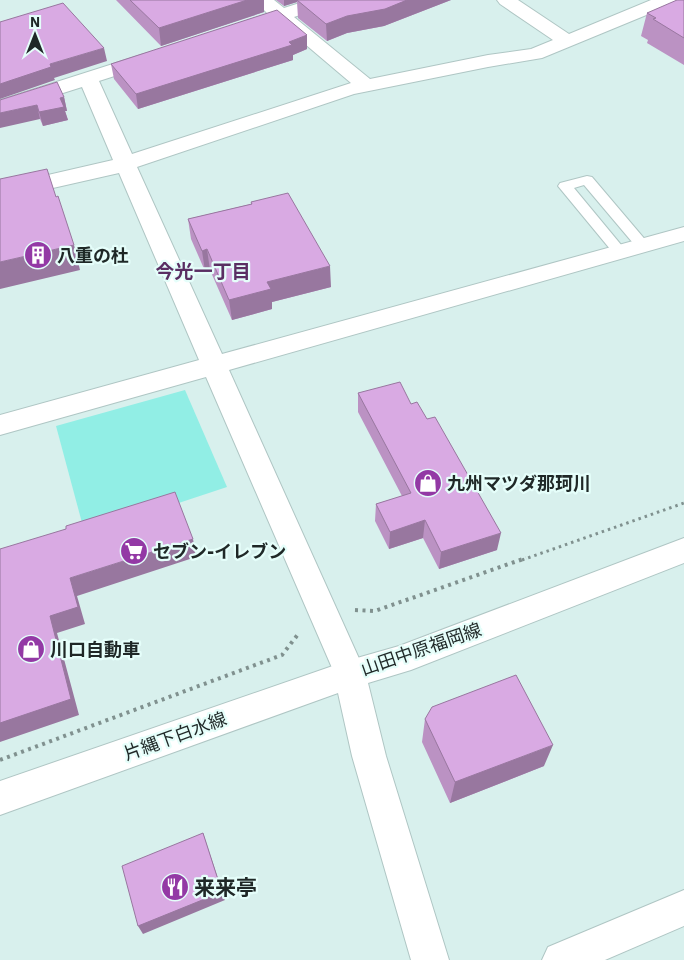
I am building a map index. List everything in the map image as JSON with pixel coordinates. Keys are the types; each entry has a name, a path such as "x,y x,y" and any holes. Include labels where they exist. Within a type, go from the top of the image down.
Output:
{"street":[{"path":"263,0 365,85"},
{"path":"226,34 326,0"},
{"path":"506,0 567,41"},
{"path":"622,0 640,11"},
{"path":"0,193 106,170 305,102 365,85 488,61 535,54 667,0"},
{"path":"0,107 161,55"},
{"path":"88,80 350,674"},
{"path":"0,425 684,234"},
{"name":"山田中原福岡線","path":"430,960 369,756 350,674 400,660 684,550"},
{"name":"片縄下白水線","path":"0,798 350,674"},
{"path":"561,960 684,908"}],"lane":[{"path":"620,252 564,186 587,180 643,246"}],"path":[{"path":"345,610 375,611 684,503"},
{"path":"0,760 282,655 299,633 298,628"}],"shaded area":[{"path":"185,390 227,487 85,534 56,426"}],"building":[{"path":"130,0 247,0 159,28"},
{"path":"297,0 407,0 385,9 347,16 326,24"},
{"path":"677,0 684,0 684,38 653,19 656,18 647,13"},
{"path":"63,3 104,48 50,64 51,67 0,84 0,22"},
{"path":"277,10 307,35 289,42 292,45 136,94 111,64"},
{"path":"57,82 64,97 60,98 64,107 39,112 37,105 0,113 0,100"},
{"name":"八重の杜","path":"47,169 74,245 0,262 0,179"},
{"path":"288,193 330,266 267,282 271,289 229,300 207,249 202,251 188,219 252,204 251,202"},
{"name":"九州マツダ那珂川","path":"400,382 411,404 417,402 427,419 435,417 501,533 441,552 425,520 390,532 376,504 411,493 358,393"},
{"path":"175,492 193,539 70,578 78,607 50,616 71,699 0,723 0,549"},
{"path":"516,675 553,745 455,782 425,719 432,707"},
{"name":"来来亭","path":"203,833 222,892 138,926 122,866"}],"place":[{"name":"八重の杜","path":"38,255"},
{"name":"九州マツダ那珂川","path":"428,483"},
{"name":"セブン-イレブン","path":"134,551"},
{"name":"川口自動車","path":"31,649"},
{"name":"来来亭","path":"175,887"}],"district":[{"name":"今光一丁目","path":"203,271"}]}
